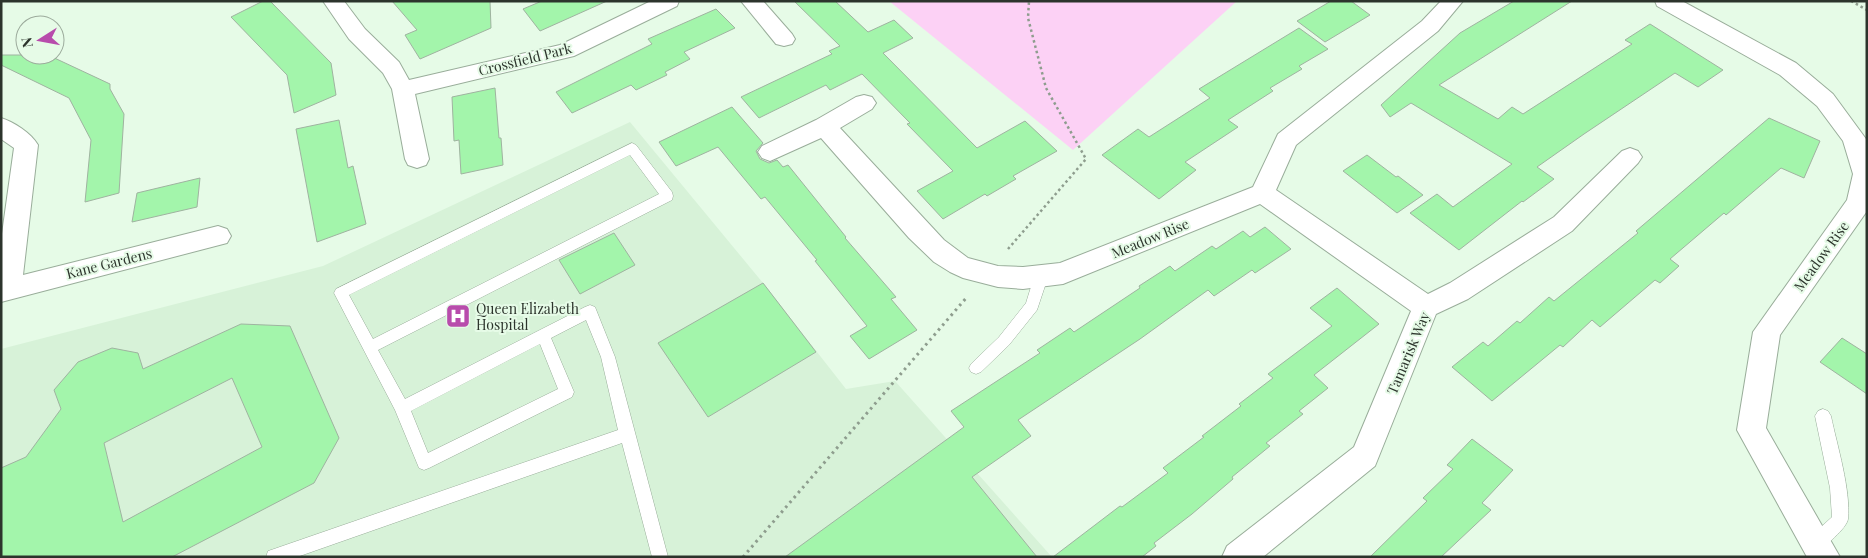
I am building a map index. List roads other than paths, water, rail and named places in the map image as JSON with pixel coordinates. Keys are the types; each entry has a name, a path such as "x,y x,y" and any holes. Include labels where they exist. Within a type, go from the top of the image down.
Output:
{"street":[{"path":"333,1 357,34 391,68 403,89 417,159"},
{"name":"Crossfield Park","path":"403,89 566,51 669,1"},
{"path":"751,1 784,38"},
{"path":"1426,307 1262,193 1286,140 1430,26 1453,1"},
{"name":"Meadow Rise","path":"1666,1 1788,69 1825,100 1854,139 1865,174 1859,204 1767,332 1751,430 1820,550"},
{"path":"770,152 824,126 864,103"},
{"name":"Meadow Rise","path":"824,126 926,239 957,264 986,274 1012,280 1063,273 1262,193"},
{"path":"1,127 26,145 5,290"},
{"name":"Tamarisk Way","path":"1238,557 1365,456 1426,307 1459,291 1563,224 1630,157"},
{"name":"Kane Gardens","path":"5,290 218,236"}],"lane":[{"path":"370,347 667,196 632,148 341,293 402,408 424,463 568,392 543,335"},
{"path":"976,368 1004,341 1032,306 1041,277"},
{"path":"402,408 590,311 608,357 660,557"},
{"path":"1820,550 1840,520 1838,488 1823,416"},
{"path":"274,557 627,434"}],"place":[{"name":"Queen Elizabeth Hospital","path":"458,316"}]}
